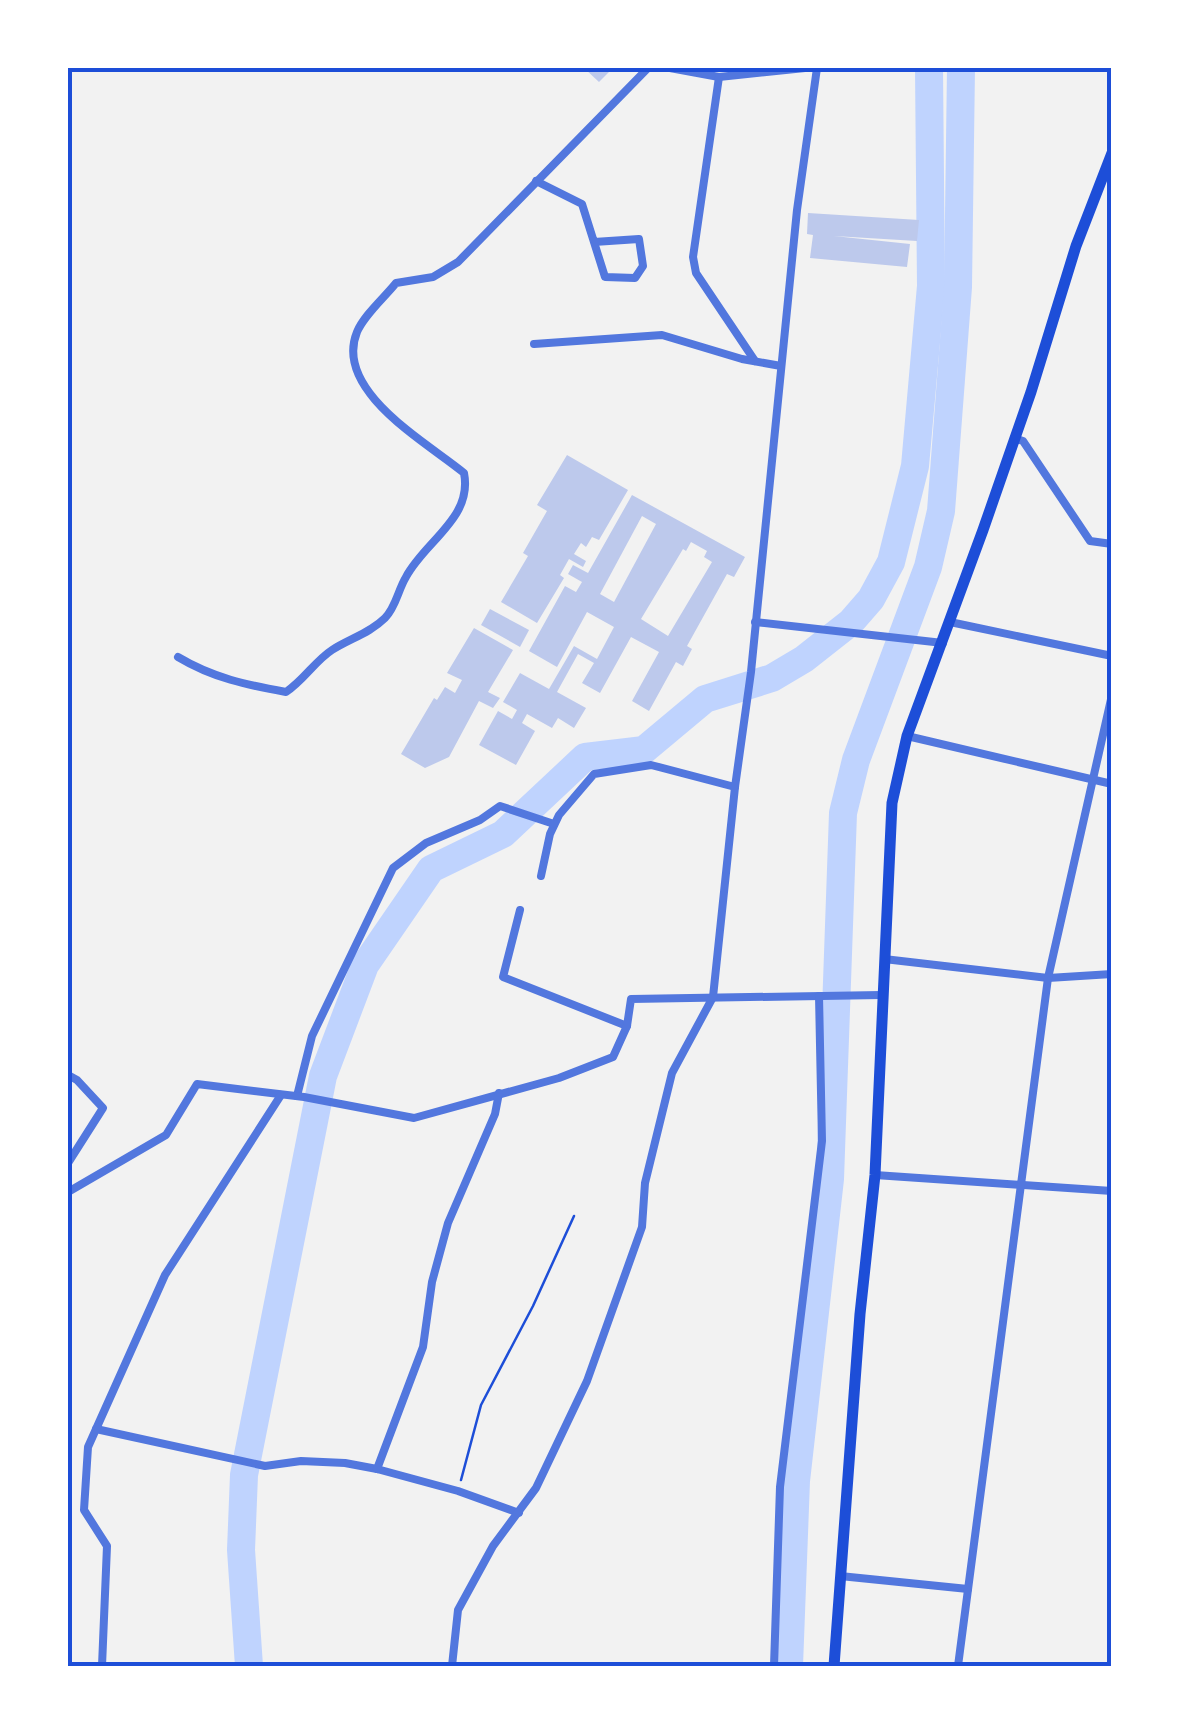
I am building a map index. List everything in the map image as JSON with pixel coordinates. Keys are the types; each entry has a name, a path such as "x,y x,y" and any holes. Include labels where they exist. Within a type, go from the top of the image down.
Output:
{"main road":[{"path":"834,1666 875,1175 892,803 907,736 1014,438 1076,246 1112,153"}],"street":[{"path":"178,657 202,671 234,682 286,692 305,680 324,656 390,614 407,574 461,508 468,491 464,474 377,405 362,384 354,358 357,332 396,283 432,277 458,262 648,68"},
{"path":"670,68 719,77 805,68"},
{"path":"452,1666 458,1610 493,1546 536,1488 588,1381 642,1228 645,1183 672,1074 714,997 798,210 817,68"},
{"path":"719,77 693,257 696,273 755,362"},
{"path":"536,181 582,204 605,277 635,278 643,266 639,239 594,242"},
{"path":"534,344 662,335 781,366"},
{"path":"1014,438 1023,441 1090,541 1112,544"},
{"path":"755,622 942,643"},
{"path":"950,622 1112,656"},
{"path":"958,1666 1048,978 1112,695"},
{"path":"907,736 1112,784"},
{"path":"540,876 554,824 594,774 651,766 735,788"},
{"path":"300,1096 312,1036 394,868 426,843 480,820 500,806 554,824"},
{"path":"520,910 502,977 627,1026"},
{"path":"884,958 1048,978 1112,974"},
{"path":"68,1192 166,1135 197,1084 300,1096 414,1118 558,1078 613,1057 627,1026 631,1000 881,995"},
{"path":"774,1666 780,1487 822,1141 823,996"},
{"path":"68,1075 78,1080 102,1108 68,1163"},
{"path":"377,1469 423,1347 432,1282 448,1223 495,1114 499,1093"},
{"path":"102,1666 107,1546 84,1510 88,1447 164,1275 281,1095"},
{"path":"875,1175 1112,1192"},
{"path":"96,1430 265,1466 301,1461 377,1469 519,1513"},
{"path":"840,1576 968,1589"}],"path":[{"path":"458,1491 481,1405 574,1216"}],"building":[{"path":"584,68 613,68 599,82"},
{"path":"808,213 919,220 917,241 834,236 910,244 907,267 810,258 813,235 807,234"},
{"path":"567,455 628,490 599,540 592,537 586,547 581,543 574,554 586,561 583,567 569,559 560,575 564,578 537,623 501,602 528,556 523,553 547,511 537,505"},
{"path":"632,495 745,557 734,577 727,574 687,646 692,649 683,666 676,662 649,711 632,701 659,652 631,637 600,693 582,683 594,663 578,654 557,692 586,708 574,728 558,718 552,728 527,714 522,723 535,731 516,765 479,745 498,711 512,719 517,710 503,702 520,673 549,689 574,646 597,659 614,627 587,612 557,667 529,651 565,586 576,592 582,582 568,574 573,565 588,573","holes":["642,516 656,524 614,602 600,594","691,542 707,551 704,557 712,562 668,636 641,619"]},
{"path":"490,609 529,630 520,647 481,625"},
{"path":"474,628 513,650 488,692 500,698 493,708 479,701 449,757 425,768 401,754 434,698 437,700 445,687 455,693 462,680 447,673"}],"waterway":[{"path":"249,1666 241,1550 244,1475 323,1076 365,965 431,869 503,834 585,757 644,750 705,699 772,678 804,659 851,622 871,599 891,562 915,466 931,286 929,68"},
{"path":"789,1666 796,1481 830,1179 843,813 856,760 928,567 941,511 958,287 961,68"}]}
